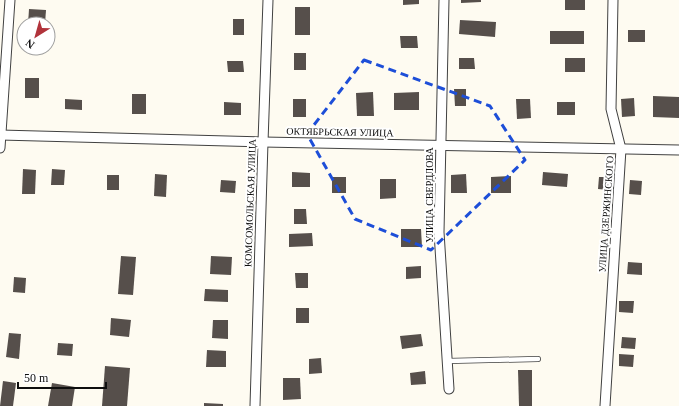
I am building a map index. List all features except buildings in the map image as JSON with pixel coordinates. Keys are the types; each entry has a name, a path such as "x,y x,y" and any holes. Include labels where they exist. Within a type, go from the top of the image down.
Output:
{"street":[{"path":"0,148 10,0"},
{"name":"КОМСОМОЛЬСКАЯ УЛИЦА","path":"255,406 268,0"},
{"name":"УЛИЦА СВЕРДЛОВА","path":"444,0 439,232 449,389"},
{"name":"УЛИЦА ДЗЕРЖИНСКОГО","path":"605,406 621,149 611,109 613,0"},
{"name":"ОКТЯБРЬСКАЯ УЛИЦА","path":"1,135 440,146 679,150"}],"lane":[{"path":"448,361 538,359"}],"highlighted area":[{"path":"364,60 490,106 525,160 431,250 355,219 307,134"}]}
